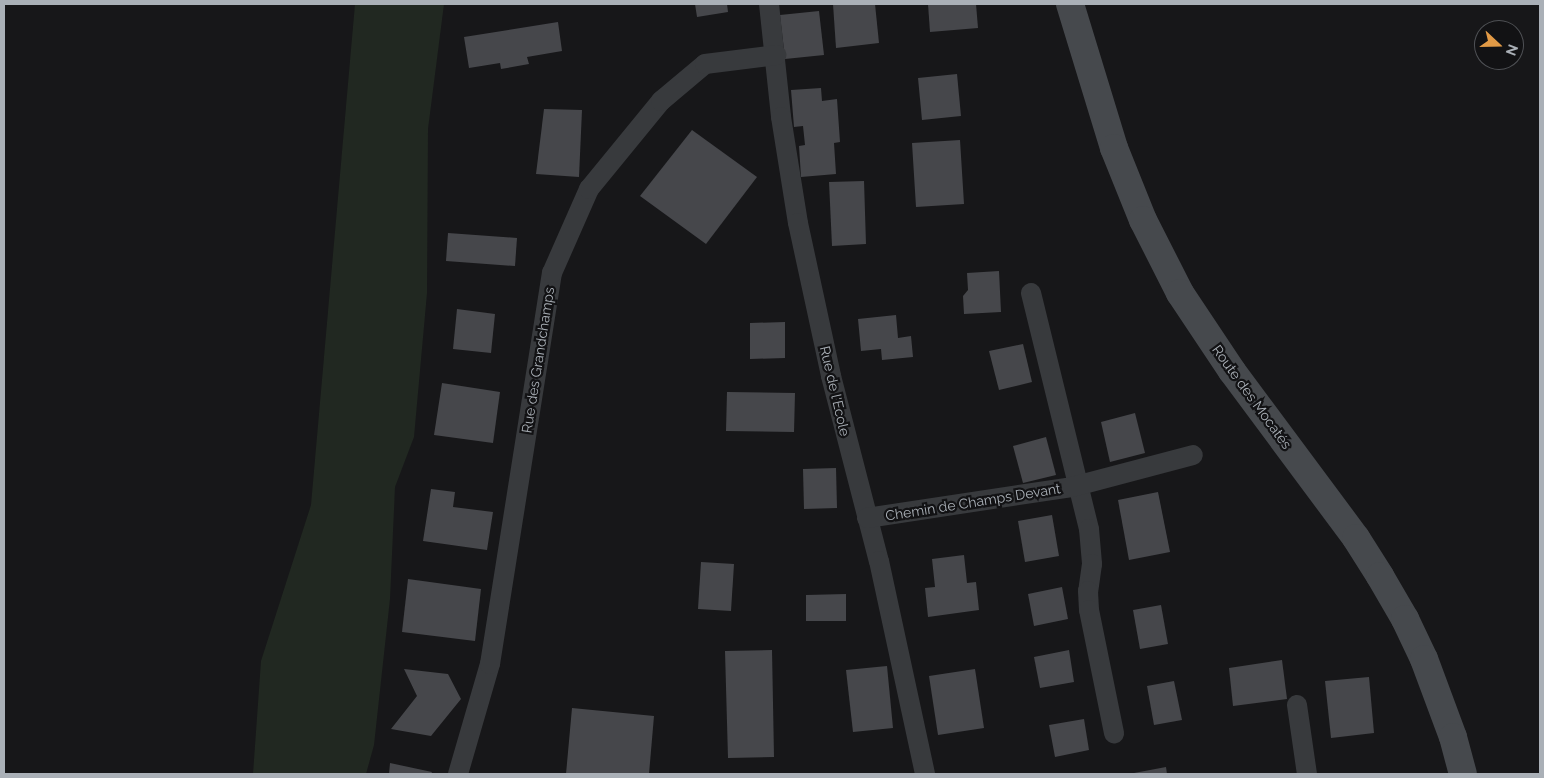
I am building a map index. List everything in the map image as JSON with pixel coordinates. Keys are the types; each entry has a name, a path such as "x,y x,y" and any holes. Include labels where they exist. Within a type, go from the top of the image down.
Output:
{"street":[{"name":"Rue de l'Ecole","path":"769,4 776,54 781,117 798,224 830,376 879,561 925,774"},
{"name":"Route des Mocatés","path":"1070,4 1114,148 1143,220 1180,293 1232,371 1356,538 1405,618 1424,659 1453,737 1463,774"},
{"name":"Rue des Grandchamps","path":"458,774 490,664 552,273 589,189 661,102 705,64 776,54"},
{"name":"Chemin de Champs Devant","path":"1031,293 1080,485 1091,544 1092,564 1088,591 1089,610 1114,733"},
{"name":"Chemin de Champs Devant","path":"867,518 1080,485 1193,455"},
{"path":"1297,705 1307,774"}],"shaded area":[{"path":"355,4 444,4 428,129 427,293 414,437 395,487 390,599 374,745 366,774 253,774 261,661 311,505"}],"building":[{"path":"695,4 727,4 728,12 697,17"},
{"path":"833,4 875,4 879,43 836,48"},
{"path":"928,4 976,4 978,28 930,32"},
{"path":"819,11 824,55 785,59 780,15"},
{"path":"558,22 562,51 527,57 529,64 501,69 500,63 469,68 464,37"},
{"path":"957,74 961,116 922,120 918,78"},
{"path":"821,88 822,101 837,99 840,142 834,143 836,174 801,177 799,146 805,145 803,126 794,127 791,90"},
{"path":"544,109 582,110 579,177 536,174"},
{"path":"692,130 757,177 706,244 640,196"},
{"path":"960,140 964,204 916,207 912,143"},
{"path":"864,181 866,244 832,246 829,182"},
{"path":"448,233 517,238 515,266 446,261"},
{"path":"999,271 1001,312 964,314 963,296 968,290 967,273"},
{"path":"457,309 495,314 491,353 453,349"},
{"path":"896,315 898,338 911,336 913,357 882,360 881,349 861,351 858,319"},
{"path":"785,322 785,358 750,359 750,323"},
{"path":"1023,344 1032,382 999,390 989,351"},
{"path":"442,383 500,392 493,443 434,435"},
{"path":"727,392 795,393 794,432 726,431"},
{"path":"1135,413 1145,453 1110,462 1101,422"},
{"path":"1046,437 1056,475 1023,483 1013,446"},
{"path":"836,468 837,508 804,509 803,469"},
{"path":"431,489 455,492 453,507 493,512 487,550 423,541"},
{"path":"1158,492 1170,552 1129,560 1118,500"},
{"path":"1052,515 1059,556 1025,562 1018,521"},
{"path":"964,555 967,583 976,582 979,610 928,617 925,588 935,587 932,559"},
{"path":"701,562 734,564 731,611 698,609"},
{"path":"408,579 481,589 475,641 402,632"},
{"path":"1062,587 1068,619 1034,626 1028,594"},
{"path":"846,594 846,621 806,621 806,595"},
{"path":"1161,605 1168,644 1140,649 1133,610"},
{"path":"772,650 774,757 728,758 725,651"},
{"path":"1069,650 1074,682 1040,688 1034,657"},
{"path":"1282,660 1287,699 1233,706 1229,668"},
{"path":"887,666 893,728 853,732 846,670"},
{"path":"404,669 448,674 461,699 431,736 391,729 417,696"},
{"path":"975,669 984,728 938,735 929,676"},
{"path":"1369,677 1374,733 1331,738 1325,681"},
{"path":"1174,681 1182,720 1154,725 1147,686"},
{"path":"572,708 654,716 649,774 566,774"},
{"path":"1084,719 1089,750 1055,757 1049,725"},
{"path":"390,763 432,772 431,774 389,774"},
{"path":"1166,767 1167,774 1134,774 1134,773"}]}
